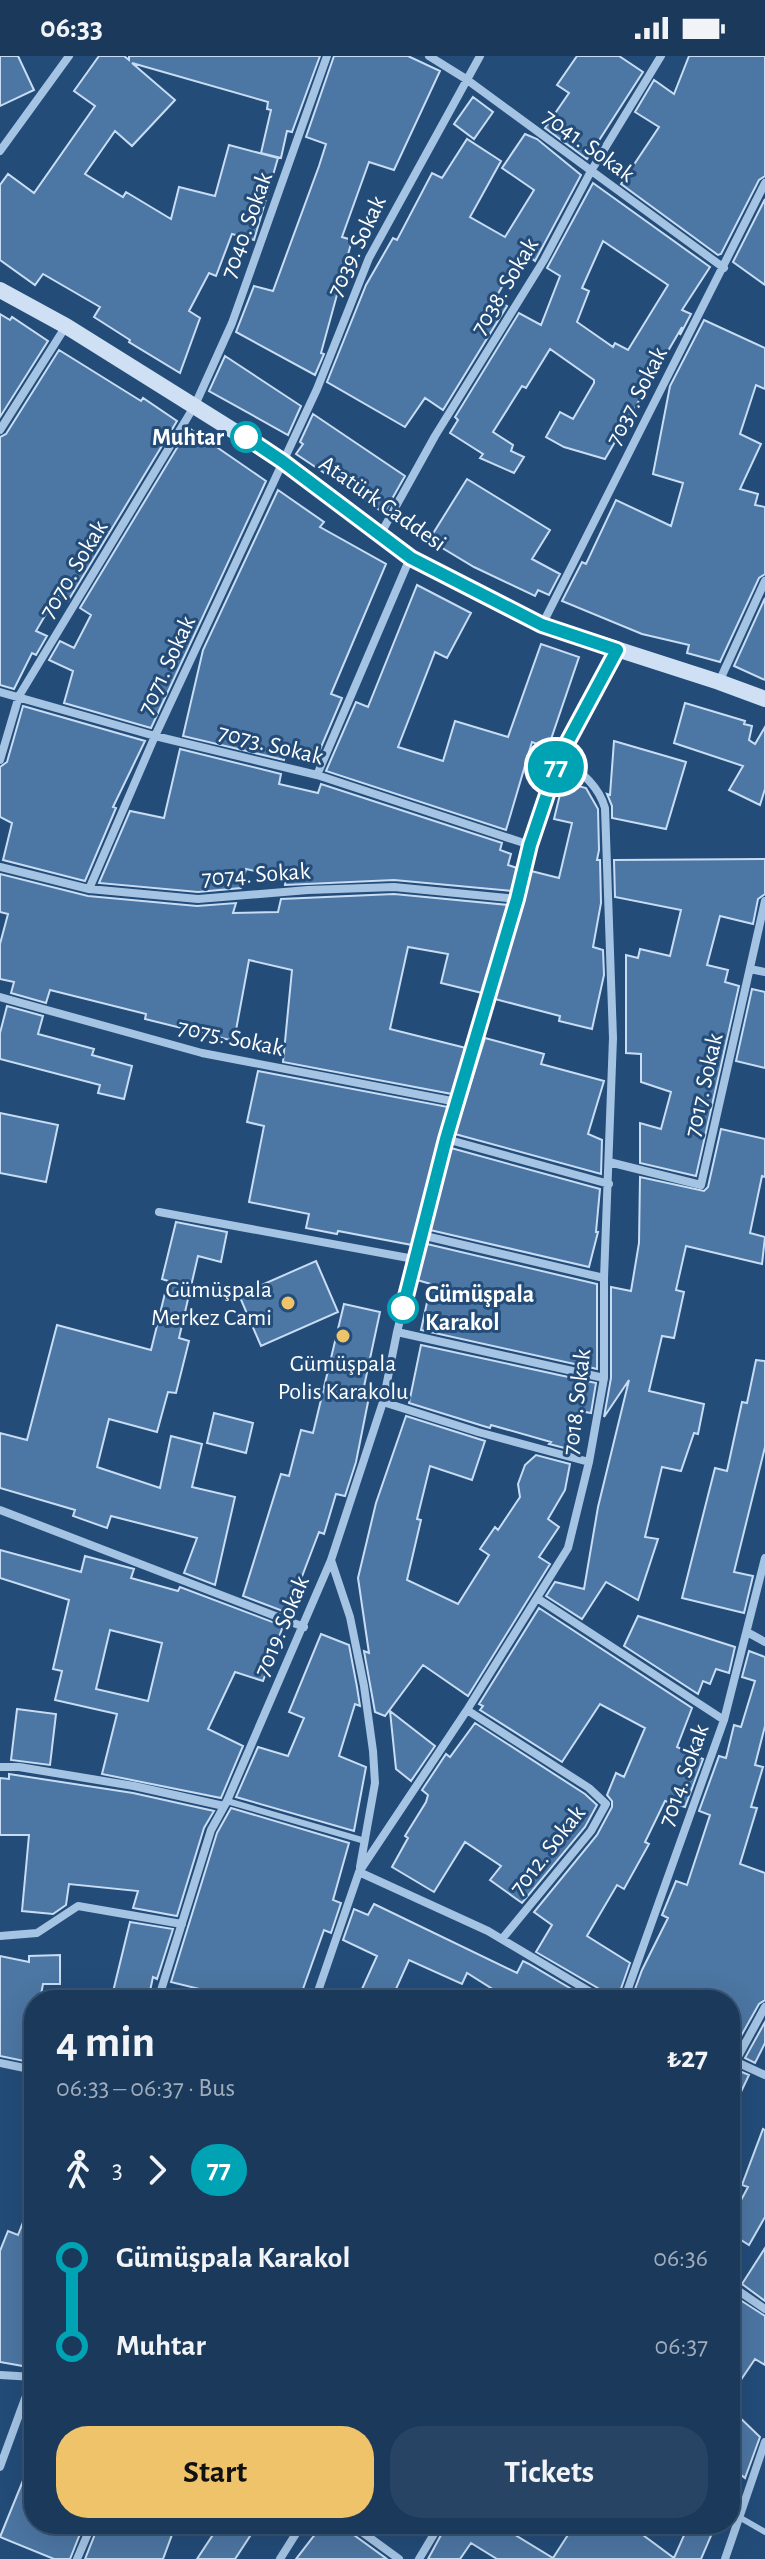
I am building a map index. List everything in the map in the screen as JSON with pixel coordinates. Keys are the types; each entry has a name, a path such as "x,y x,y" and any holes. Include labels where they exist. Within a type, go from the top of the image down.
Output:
{"main road":[{"name":"Atatürk Caddesi","path":"0,290 66,326 282,461 411,558 542,625 765,699"}],"street":[{"path":"0,151 69,56"},
{"name":"7040. Sokak","path":"195,405 232,323 327,56"},
{"name":"7041. Sokak","path":"429,56 466,79 724,268"},
{"name":"7039. Sokak","path":"282,461 317,389 369,258 480,56"},
{"name":"7038. Sokak","path":"380,536 435,436 544,260 591,171 661,56"},
{"name":"7037. Sokak","path":"542,625 765,183"},
{"path":"0,430 66,326"},
{"name":"7070. Sokak","path":"0,760 19,696 195,405"},
{"name":"7071. Sokak","path":"89,889 155,736 282,461"},
{"path":"317,775 411,558"},
{"path":"719,682 765,581"},
{"name":"7019. Sokak","path":"161,1990 211,1830 226,1803 331,1560 383,1402 414,1259 530,845 560,756 617,650"},
{"name":"7073. Sokak","path":"0,692 155,736 317,775 530,845"},
{"name":"7018. Sokak","path":"318,1990 359,1872 467,1710 568,1548 589,1462 604,1378 604,1278 613,1038 605,808 597,789 560,756"},
{"name":"7074. Sokak","path":"0,867 89,889 198,899 394,887 517,899"},
{"name":"7017. Sokak","path":"609,1162 701,1185 765,901"},
{"path":"750,969 765,972"},
{"name":"7075. Sokak","path":"0,997 202,1053 457,1102"},
{"path":"446,1139 609,1184"},
{"path":"159,1212 414,1259"},
{"path":"421,1235 604,1278"},
{"path":"397,1332 604,1378"},
{"path":"383,1402 589,1462"},
{"path":"0,1510 304,1627"},
{"name":"7014. Sokak","path":"628,1990 724,1720 765,1558"},
{"path":"331,1560 350,1617 370,1720 375,1783 359,1872 502,1939 587,1990"},
{"path":"537,1598 724,1720"},
{"path":"747,1632 765,1642"},
{"name":"7012. Sokak","path":"467,1710 589,1788 606,1804 591,1831 502,1939"},
{"path":"0,1767 19,1767 226,1803"},
{"path":"0,1936 37,1933 78,1906 182,1924"},
{"path":"740,2048 765,2007"},
{"path":"0,2063 24,2068"},
{"path":"740,2063 765,2075"},
{"path":"740,2292 765,2309"},
{"path":"0,2375 24,2376"},
{"path":"0,2467 24,2403"},
{"path":"740,2514 765,2442"},
{"path":"77,2559 88,2534"},
{"path":"280,2559 296,2534"},
{"path":"365,2534 399,2559"},
{"path":"419,2559 434,2534"},
{"path":"725,2559 733,2534"}],"lane":[{"path":"226,1803 365,1841"},
{"path":"740,2518 765,2532"}],"building":[{"path":"0,56 18,56 34,90 0,106"},
{"path":"99,56 124,56 129,60 129,56 320,56 292,132 287,131 281,158 261,153 271,110 267,109 268,102 132,63 175,100 132,146 115,131 85,174 123,197 126,192 171,219 179,187 215,196 229,145 278,158 254,240 232,234 216,276 209,273 189,311 200,318 180,373 94,317 100,307 43,274 35,285 0,260 0,185 8,174 34,193 95,106 74,91"},
{"path":"334,56 408,56 440,71 394,170 369,162 342,237 352,240 321,353 324,354 315,375 236,332 254,286 273,291 319,166 326,144 306,137"},
{"path":"577,56 619,56 643,72 587,159 545,128 569,93 557,85"},
{"path":"689,56 765,56 765,176 759,180 718,255 621,184 659,127 635,112 654,80 674,94"},
{"path":"473,97 493,112 474,139 454,124"},
{"path":"525,134 537,139 581,175 535,261 522,252 495,299 507,306 443,410 425,398 405,427 327,382 366,285 393,238 397,240 432,173 442,178 467,139 501,161 470,217 505,237 534,190 502,168"},
{"path":"593,183 710,267 682,310 691,314 680,335 682,327 605,459 564,447 546,437 560,412 573,419 594,383 550,349 493,432 513,445 511,451 524,457 514,473 480,458 483,454 450,433 458,420 455,417 519,313 541,325 560,276 547,268","holes":["603,241 668,285 628,350 615,343 613,347 577,322 589,291 582,288"]},
{"path":"765,199 765,285 733,262"},
{"path":"0,314 10,320 12,317 48,341 0,417"},
{"path":"704,320 765,348 765,389 756,385 740,434 761,444 740,489 758,494 755,505 765,507 765,574 759,578 720,662 687,653 689,645 642,634 562,601 582,562 586,564 616,500 671,526 683,483 653,474 670,386"},
{"path":"59,350 177,421 68,601 57,595 36,631 47,636 36,655 32,653 14,689 0,685 0,437 6,434"},
{"path":"225,356 301,406 288,435 209,391"},
{"path":"313,414 405,476 384,513 296,454 303,444 300,442"},
{"path":"189,428 266,481 151,728 64,703 73,671 49,660 60,641 74,648 91,615 80,608"},
{"path":"467,479 550,530 532,559 560,574 549,595 538,590 535,596 474,567 429,540"},
{"path":"278,490 324,522 320,527 386,564 331,694 342,698 319,752 287,745 284,760 183,736 203,650"},
{"path":"417,585 471,613 447,658 435,652 398,747 443,761 455,721 508,737 541,644 579,657 548,748 532,742 506,830 326,771 356,702 368,707"},
{"path":"765,598 765,680 734,666"},
{"path":"685,703 745,721 744,724 752,726 749,740 755,744 765,727 765,789 760,805 729,790 743,766 674,743"},
{"path":"23,706 145,741 113,807 116,808 85,881 3,860 12,823 0,817 0,767 7,762"},
{"path":"614,741 686,762 666,829 612,818 612,806 607,794 610,795"},
{"path":"180,749 281,774 279,784 318,793 321,784 502,843 500,850 511,854 508,865 517,868 512,891 394,880 285,885 286,878 246,869 241,888 198,892 99,883 130,811 164,818"},
{"path":"563,782 586,788 598,809 597,860 600,860 601,903 593,947 603,950 604,975 592,1029 559,1021 560,1016 495,999 531,871 559,878 572,823 554,819"},
{"path":"765,859 765,894 758,899 753,924 720,916 707,965 728,970 725,982 739,986 696,1176 640,1163 640,1123 661,1129 671,1092 641,1082 641,1054 626,1053 626,955 638,958 640,949 670,956 681,910 615,897 614,860"},
{"path":"0,874 88,896 197,906 236,903 233,913 278,912 281,899 394,894 508,905 482,993 441,983 448,954 408,947 390,1029 466,1048 452,1094 283,1062 292,970 249,960 234,1041 145,1019 146,1014 50,990 46,1003 11,993 14,982 0,979 0,944 8,914 0,912"},
{"path":"752,989 765,992 765,1068 736,1061"},
{"path":"7,1006 43,1016 38,1034 94,1049 92,1055 132,1066 124,1099 98,1093 100,1085 0,1059 0,1033"},
{"path":"485,1038 544,1054 541,1064 604,1081 588,1134 602,1140 601,1174 455,1134"},
{"path":"258,1071 448,1107 412,1245 306,1228 309,1214 249,1202 264,1126 247,1122"},
{"path":"0,1113 58,1125 46,1182 0,1173"},
{"path":"721,1129 765,1139 765,1177 762,1176 750,1233 765,1237 762,1264 686,1246 676,1290 684,1292 674,1338 662,1336 649,1391 704,1404 698,1434 694,1433 681,1471 662,1467 645,1537 658,1539 638,1600 606,1582 582,1619 546,1596 555,1582 584,1589 598,1507 629,1380 604,1417 611,1378 611,1287 631,1291 639,1243 640,1177 704,1191 708,1187"},
{"path":"451,1148 600,1189 598,1232 589,1267 430,1230"},
{"path":"176,1222 227,1232 221,1262 198,1256 179,1338 189,1341 176,1393 168,1392 157,1432 109,1419 97,1467 160,1488 171,1436 202,1444 192,1487 235,1497 215,1585 184,1573 197,1538 111,1516 107,1528 73,1516 75,1510 0,1488 0,1433 27,1440 57,1325 151,1350 168,1281 162,1279"},
{"path":"427,1244 597,1284 597,1369 421,1330 431,1284 417,1280"},
{"name":"Gümüşpala Merkez Cami","path":"316,1261 338,1312 261,1346 239,1295"},
{"path":"344,1304 380,1312 362,1396 369,1397 356,1462 345,1496 336,1494 324,1534 319,1532 288,1613 243,1596 281,1474 289,1476 301,1430 313,1433"},
{"path":"421,1345 596,1383 591,1413 579,1411 572,1450 409,1403"},
{"path":"756,1360 765,1361 765,1447 734,1572 753,1576 744,1613 682,1598 715,1468 727,1471 742,1402 747,1403"},
{"path":"214,1413 253,1423 246,1453 207,1443"},
{"path":"406,1416 485,1441 472,1480 430,1466 417,1519 421,1520 407,1580 458,1604 489,1555 480,1549 495,1527 498,1530 520,1497 518,1484 525,1465 536,1455 570,1464 565,1490 548,1519 559,1527 539,1557 550,1564 468,1696 423,1665 385,1716 375,1712 364,1651 369,1653 358,1578 376,1503"},
{"path":"0,1550 81,1572 85,1556 134,1569 131,1578 178,1591 180,1587 283,1626 263,1681 235,1672 208,1729 243,1746 221,1798 102,1774 117,1714 55,1700 62,1671 53,1669 69,1600 0,1578","holes":["110,1630 162,1643 148,1701 96,1689"]},
{"path":"539,1608 692,1708 677,1747 703,1759 685,1807 665,1801 645,1842 649,1844 624,1889 617,1885 587,1936 630,1963 621,1990 601,1990 536,1952 552,1925 534,1912 597,1835 612,1807 607,1795 616,1773 624,1777 645,1728 600,1704 562,1762 480,1710 483,1706 479,1704"},
{"path":"638,1616 735,1647 729,1673 716,1669 710,1684 703,1681 698,1694 624,1646"},
{"path":"321,1634 349,1645 357,1687 360,1706 355,1704 339,1756 366,1767 354,1831 236,1797 258,1747 288,1756 304,1718 289,1712"},
{"path":"749,1651 765,1657 765,1726 755,1765 763,1767 751,1807 757,1808 740,1864 765,1873 765,2000 759,2004 740,2038 740,1990 635,1990 668,1918 662,1915 676,1881 687,1885 710,1815 699,1811 719,1756 726,1758 734,1725 741,1727 755,1681 742,1677"},
{"path":"17,1709 56,1714 50,1765 11,1760"},
{"path":"390,1711 435,1746 411,1781 396,1769"},
{"path":"475,1723 585,1794 597,1805 585,1827 522,1903 490,1880 501,1866 465,1842 434,1892 392,1867 408,1838 405,1836 426,1802 428,1795 422,1790 446,1754 450,1757"},
{"path":"9,1774 133,1793 214,1811 204,1828 177,1916 133,1908 138,1891 69,1884 66,1905 53,1914 22,1911 29,1835 0,1835 0,1778 9,1779"},
{"path":"231,1808 349,1843 333,1900 341,1903 331,1933 324,1930 303,1990 203,1990 171,1982 217,1833"},
{"path":"374,1904 517,1973 523,1961 573,1990 494,1990 467,1973 462,1984 409,1960 396,1990 362,1990 377,1956 343,1940 354,1909 368,1915"},
{"path":"130,1922 173,1929 157,1979 153,1977 150,1990 113,1990"},
{"path":"60,1955 60,1984 43,1984 42,1990 24,1990 24,2061 0,2056 0,1956 29,1962 29,1956"},
{"path":"765,2022 765,2043 755,2063 745,2058"},
{"path":"740,2071 749,2075 740,2094"},
{"path":"763,2129 765,2217 749,2245 740,2239 740,2202 748,2187 742,2185"},
{"path":"24,2220 23,2366 0,2362 0,2251 8,2231 18,2235"},
{"path":"765,2248 765,2301 742,2284"},
{"path":"740,2300 765,2316 765,2365 755,2359 740,2381"},
{"path":"740,2418 760,2437 745,2478 740,2474"},
{"path":"24,2478 24,2534 80,2534 70,2559 54,2559 0,2537"},
{"path":"95,2534 172,2534 163,2559 85,2559"},
{"path":"213,2534 251,2534 235,2559 197,2559"},
{"path":"315,2534 353,2534 387,2559 296,2559"},
{"path":"442,2534 513,2534 553,2558 569,2534 642,2534 674,2558 685,2534 712,2534 701,2559 497,2559 471,2543 460,2559 428,2559"}],"bus line":[{"name":"77","path":"246,437 411,558 542,625 617,650 560,756 530,845 446,1139 403,1308"}],"place":[{"name":"Muhtar","path":"246,437"},
{"name":"Gümüşpala Merkez Cami","path":"288,1303"},
{"name":"Gümüşpala Karakol","path":"403,1308"},
{"name":"Gümüşpala Polis Karakolu","path":"343,1336"}]}
